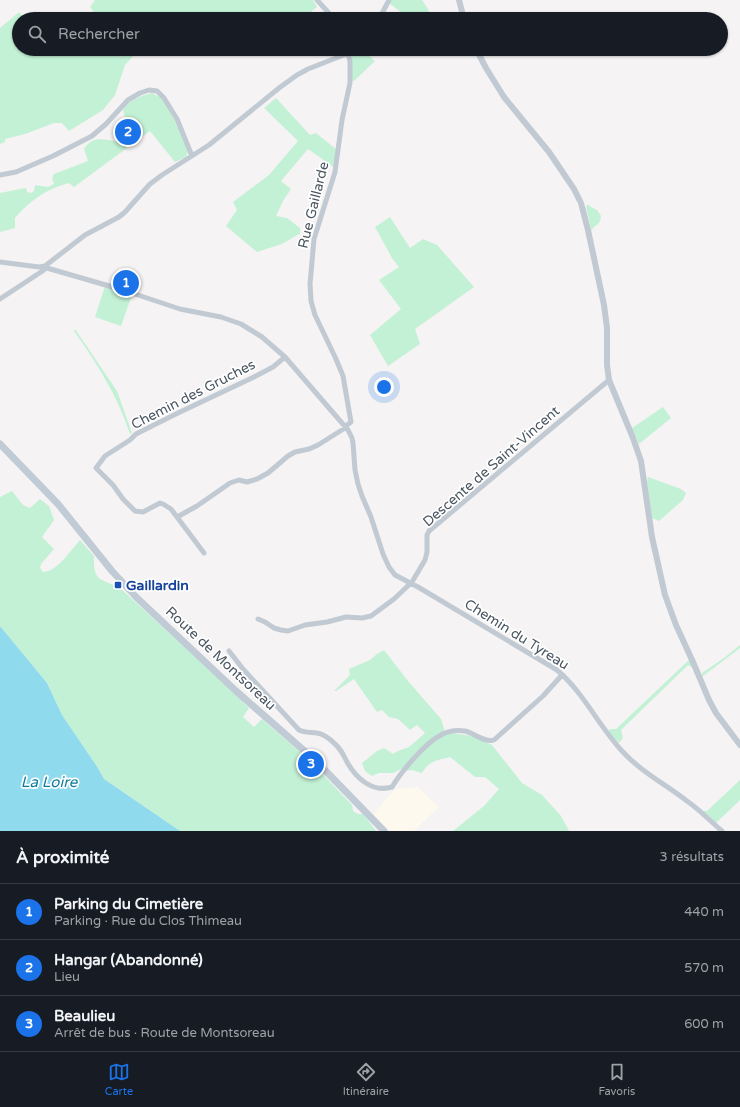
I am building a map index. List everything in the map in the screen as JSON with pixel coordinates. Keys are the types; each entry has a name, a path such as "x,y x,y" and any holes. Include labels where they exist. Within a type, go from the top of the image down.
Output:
{"main road":[{"name":"Route de Montsoreau","path":"0,444 58,504 107,566 136,597 236,691 309,755 384,831"}],"street":[{"path":"317,0 328,12"},
{"path":"383,12 389,0"},
{"path":"459,0 462,12"},
{"path":"0,299 44,270 45,266 85,235 119,217 150,184 209,145 279,88 297,75 336,56"},
{"name":"Rue Gaillarde","path":"348,56 350,66 350,83 342,117 335,172 314,239 310,284 311,301 315,315 343,376 351,422 352,438"},
{"path":"480,56 500,92 549,152 581,203 604,305 607,328 607,365 609,380 633,438 640,461 652,537 670,611 709,700 727,729 740,744"},
{"path":"0,175 16,172 92,136 106,124 128,100 149,90 157,92 164,98 176,120 192,156"},
{"path":"0,262 39,267 45,266 47,268 123,290 180,309 220,317 240,324 262,337 285,357 346,426 352,438"},
{"name":"Chemin des Gruches","path":"176,517 167,506 160,504 143,512 135,511 96,468 105,456 130,440 136,434 254,377 273,367 285,357"},
{"name":"Descente de Saint-Vincent","path":"258,619 274,628 288,631 305,625 327,622 346,617 367,618 371,616 411,584 425,560 427,552 427,535 430,531 609,380"},
{"path":"204,553 176,517 197,506 230,483 239,480 247,482 257,480 288,456 295,452 309,449 322,442 351,422"},
{"name":"Chemin du Tyreau","path":"352,438 356,477 383,554 389,567 395,575 549,665 562,675 579,692 612,739 626,756 643,770 690,802 722,831"},
{"path":"229,651 243,669 299,730 303,732 321,734 337,745 357,777 373,787 383,788 392,787 402,772 422,751 435,739 445,733 453,731 470,732 488,740 494,740 536,703 562,675"}],"shaded area":[{"path":"418,787 439,807 414,831 389,831 373,814 395,789"}],"green space":[{"path":"95,0 313,0 317,7 311,12 94,12 90,7"},
{"path":"391,0 422,0 429,12 401,12 389,3"},
{"path":"12,18 12,56 133,56 125,65 115,95 103,110 69,131 62,123 54,123 25,134 5,139 5,142 0,144 0,28"},
{"path":"352,56 369,56 375,61 354,81 352,80"},
{"path":"152,93 163,99 174,119 188,151 186,157 175,162 150,131 74,187 69,183 61,185 39,196 26,206 15,218 15,228 0,232 0,193 26,188 27,192 31,193 34,191 35,185 48,187 54,184 52,178 54,174 88,161 84,149 88,144 98,139 126,143 136,135 125,118 123,110 135,99"},
{"path":"276,98 310,135 316,133 337,150 335,168 308,149 281,181 291,189 276,216 287,218 300,228 300,235 299,234 282,244 257,252 226,226 237,210 233,202 269,175 298,141 264,108"},
{"path":"588,204 597,210 601,216 599,223 592,230 586,207"},
{"path":"390,217 410,248 423,239 437,245 474,287 415,329 420,344 388,366 370,335 401,309 379,280 399,267 392,258 375,227"},
{"path":"105,286 132,295 121,326 95,317"},
{"path":"75,329 117,391 132,433 130,434 113,394 91,355 74,331"},
{"path":"663,407 671,418 639,444 632,428"},
{"path":"648,477 681,489 686,493 683,500 659,521 652,518 647,481"},
{"path":"12,491 23,505 30,508 40,499 49,506 54,520 42,537 54,549 41,564 40,568 43,572 48,571 58,565 80,540 94,556 95,571 99,578 120,588 249,708 243,717 254,727 262,719 310,761 352,805 353,811 358,814 363,814 376,831 180,831 104,779 62,715 47,683 0,626 0,497"},
{"path":"740,645 740,648 702,676 702,673"},
{"path":"384,650 408,681 441,719 445,732 472,736 492,745 522,783 542,795 561,816 569,831 453,831 484,806 499,789 485,777 475,777 450,757 431,763 422,773 412,770 405,771 401,769 393,773 379,773 372,776 365,771 362,763 377,751 384,748 393,754 409,747 425,733 417,725 410,730 398,719 389,717 382,710 377,712 354,679 334,691 350,675 349,669 370,660"},
{"path":"690,659 693,668 688,665 621,730 623,738 619,743 611,735 609,729 616,729"},
{"path":"740,780 740,800 716,823 703,811 707,811"}],"water":[{"name":"La Loire","path":"0,626 47,683 62,715 104,779 180,831 0,831"}],"place":[{"name":"Hangar (Abandonné)","path":"128,132"},
{"name":"Parking du Cimetière","path":"126,283"},
{"name":"Gaillardin","path":"118,585"},
{"name":"Beaulieu","path":"311,764"}]}
